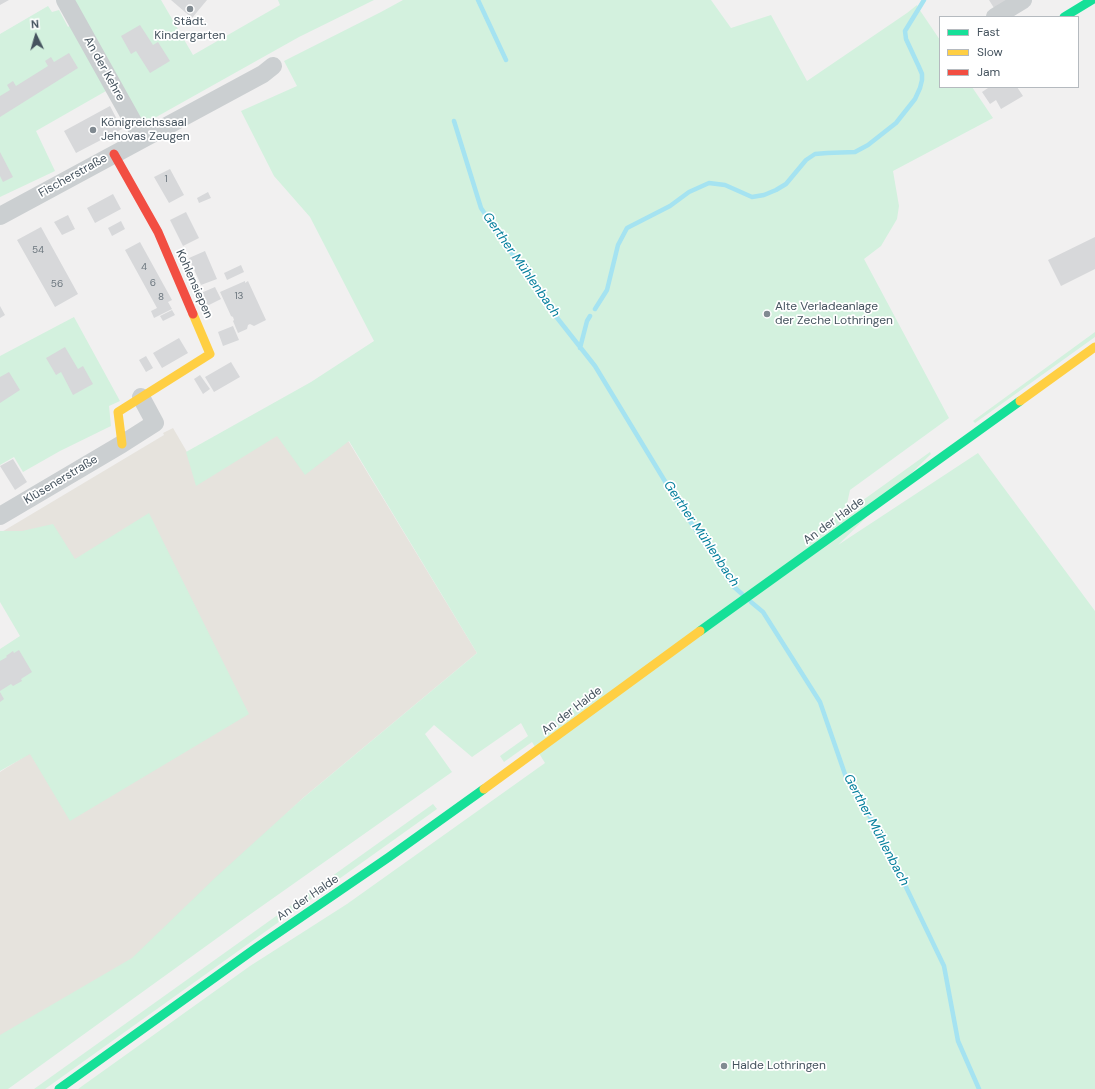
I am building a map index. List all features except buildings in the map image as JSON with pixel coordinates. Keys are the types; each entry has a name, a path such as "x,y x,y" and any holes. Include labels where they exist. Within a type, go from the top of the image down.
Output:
{"street":[{"name":"An der Kehre","path":"65,0 142,138"},
{"path":"997,16 1023,0"},
{"path":"1066,16 1092,0"},
{"name":"Fischerstraße","path":"0,216 263,74 272,66"},
{"name":"Kohlensiepen","path":"114,154 158,232 210,354 141,397"},
{"name":"An der Halde","path":"59,1089 256,948 389,857 532,755 707,626 1095,347"},
{"path":"122,444 118,412 141,397"},
{"name":"Klüsenerstraße","path":"0,516 122,444 154,423 141,397"}],"shaded area":[{"path":"313,383 477,653 303,798 0,1089 0,772 64,731 0,533 164,435 163,433 173,428 187,452"}],"green space":[{"path":"74,0 161,0 193,55 280,5 278,0 374,0 299,37 142,125 120,83 36,131 55,171 0,197 0,34 48,6 52,12 59,10 68,27 83,15"},
{"path":"403,0 711,0 731,28 771,15 807,81 917,5 939,39 939,88 973,88 993,118 893,171 899,206 897,219 881,246 864,259 949,418 850,490 845,513 930,452 931,454 838,545 978,453 1095,611 1095,1089 78,1089 250,966 347,904 545,763 532,742 504,762 500,756 528,736 521,723 472,757 434,725 425,734 452,772 245,918 8,1089 0,1089 0,1035 132,958 217,876 303,798 477,653 349,441 305,475 277,436 196,486 186,452 311,382 374,341 310,217 274,176 241,111 297,86 284,61"},
{"path":"74,317 120,401 109,406 111,426 60,451 23,472 14,457 0,465 0,356"},
{"path":"1095,332 1095,337 975,423 973,421"},
{"path":"149,513 249,714 70,821 30,754 0,771 0,649 20,636 0,602 0,531 22,531 53,524 75,559"},
{"path":"433,804 437,809 45,1089 34,1089"}],"waterway":[{"name":"Gerther Mühlenbach","path":"478,0 506,60"},
{"path":"595,309 607,290 618,245 627,228 670,206 689,192 709,183 725,185 752,197 764,195 786,184 806,160 815,154 855,152 868,145 896,123 915,99 922,80 922,74 906,39 905,31 924,0"},
{"name":"Gerther Mühlenbach","path":"454,121 481,208 547,305 595,366 680,506 733,586 742,594"},
{"path":"580,348 587,321 590,316"},
{"name":"Gerther Mühlenbach","path":"751,602 763,612 820,702 847,780 880,833 944,966 958,1041 979,1089"}],"traffic: fast":[{"path":"1066,16 1092,0"},
{"path":"700,631 1020,401"},
{"path":"59,1089 256,948 389,857 484,789"}],"traffic: slow":[{"path":"122,444 118,412 210,354 193,314"},
{"path":"1020,401 1095,347"},
{"path":"484,789 700,631"}],"traffic: jam":[{"path":"114,154 158,232 193,314"}],"place":[{"name":"Städt. Kindergarten","path":"190,9"},
{"name":"Königreichssaal Jehovas Zeugen","path":"93,130"},
{"name":"Alte Verladeanlage der Zeche Lothringen","path":"767,314"},
{"name":"Halde Lothringen","path":"724,1066"}]}
